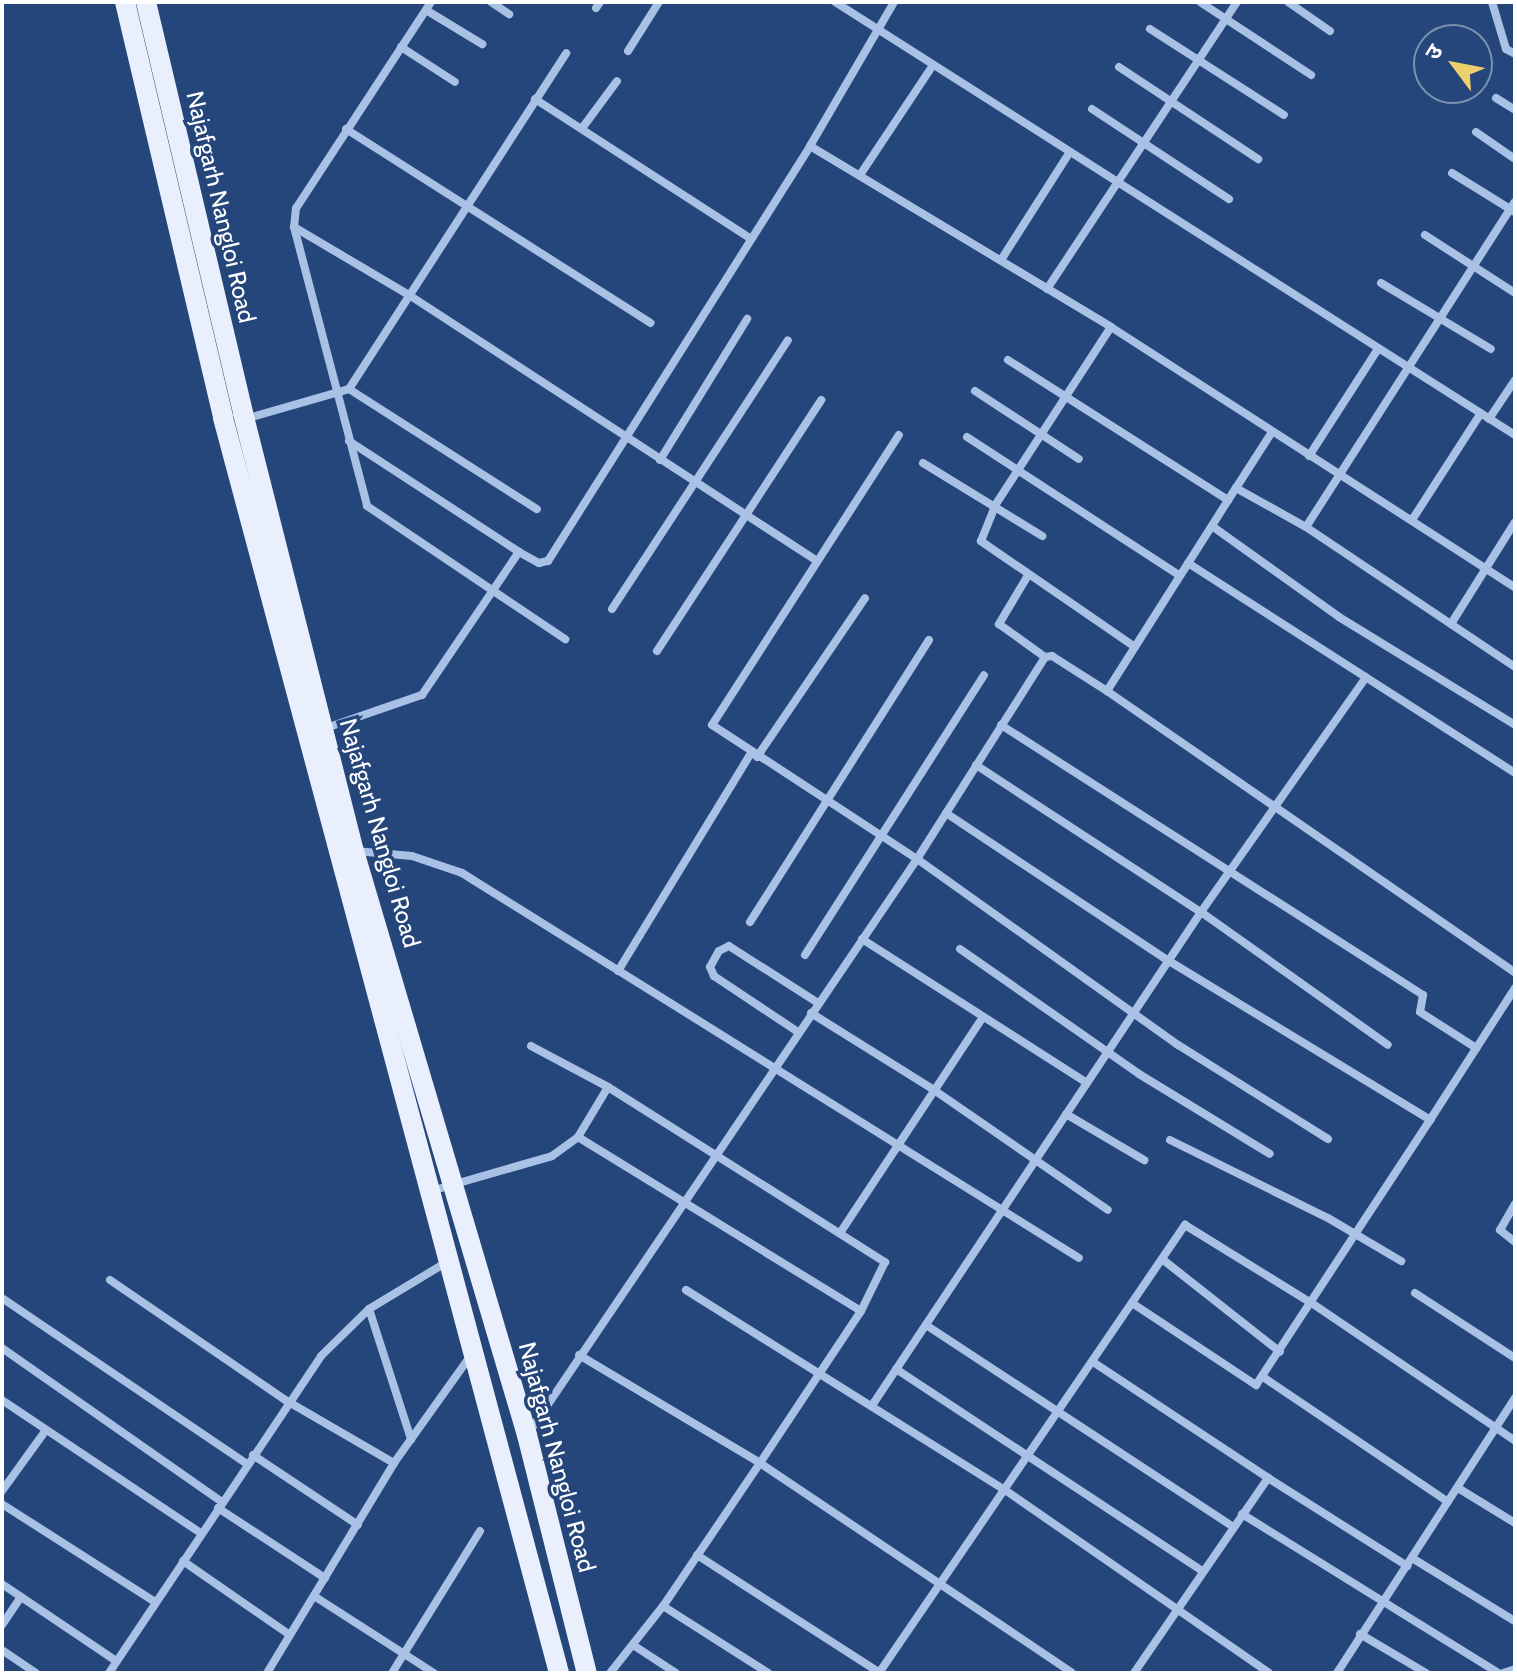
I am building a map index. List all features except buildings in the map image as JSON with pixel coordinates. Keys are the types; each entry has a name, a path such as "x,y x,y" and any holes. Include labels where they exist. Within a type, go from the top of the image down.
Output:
{"main road":[{"name":"Najafgarh Nangloi Road","path":"125,2 223,418 315,731 456,1187 527,1435 587,1673"},
{"name":"Najafgarh Nangloi Road","path":"146,2 315,731 429,1192 476,1348 559,1673"}],"street":[{"path":"491,2 509,14"},
{"path":"628,51 659,2"},
{"path":"835,2 931,68 1515,435"},
{"path":"349,440 519,552 539,563 548,561 622,438 810,146 894,2"},
{"path":"1200,2 1311,75"},
{"path":"1047,289 1237,2"},
{"path":"1288,2 1330,31"},
{"path":"1492,2 1506,49 1515,54"},
{"path":"482,44 428,6 296,208 294,227 335,397 363,495 377,516 565,639"},
{"path":"1150,29 1284,115"},
{"path":"401,47 455,82"},
{"path":"244,420 335,397 349,389 466,201 566,53"},
{"path":"1119,67 1258,159"},
{"path":"860,175 931,68"},
{"path":"583,127 617,81"},
{"path":"1496,98 1515,110"},
{"path":"535,99 583,127 750,238"},
{"path":"1092,109 1229,199"},
{"path":"346,129 466,201 651,323"},
{"path":"1476,132 1515,159"},
{"path":"810,146 1111,327 1515,587"},
{"path":"1001,260 1068,155"},
{"path":"1306,527 1513,208 1452,173"},
{"path":"294,227 409,295 622,438 698,483 817,561"},
{"path":"1425,235 1515,293"},
{"path":"1381,283 1491,349"},
{"path":"660,460 747,319"},
{"path":"1111,327 995,507 981,541 1027,577 1135,647"},
{"path":"612,609 698,483 788,340"},
{"path":"1309,456 1378,349"},
{"path":"1008,360 1228,500"},
{"path":"1412,520 1485,416 1515,380"},
{"path":"349,389 537,509"},
{"path":"975,391 1079,459"},
{"path":"657,651 821,400"},
{"path":"1107,691 1272,432"},
{"path":"899,435 712,719 715,730 917,859 1133,1012 1328,1139"},
{"path":"967,437 1180,576"},
{"path":"923,463 1042,536"},
{"path":"1236,488 1306,527 1515,667"},
{"path":"1451,624 1515,522"},
{"path":"1212,526 1339,617 1515,725"},
{"path":"315,731 422,695 519,552"},
{"path":"1188,563 1515,773"},
{"path":"1027,577 999,624 1045,657 1052,656 1107,691 1276,804 1515,972"},
{"path":"618,971 754,755 865,598"},
{"path":"750,922 929,640"},
{"path":"527,1435 714,1154 917,859 1045,657"},
{"path":"805,955 984,675"},
{"path":"873,1404 1229,870 1366,677"},
{"path":"1001,725 1423,995 1420,1012 1476,1048"},
{"path":"976,765 1201,912 1388,1045"},
{"path":"946,813 1169,961 1430,1120"},
{"path":"354,851 439,862 1079,1258"},
{"path":"862,939 1087,1083"},
{"path":"798,1032 714,976 710,967 719,951 729,946 818,1003"},
{"path":"960,949 1109,1051 1270,1154"},
{"path":"1132,1303 1253,1384 1263,1377 1515,988"},
{"path":"811,1013 934,1090 1108,1210"},
{"path":"840,1233 983,1017"},
{"path":"531,1046 608,1087 885,1262 861,1311 760,1463 663,1606 610,1673"},
{"path":"429,1192 456,1187 552,1156 578,1137 608,1087"},
{"path":"1066,1114 1144,1160"},
{"path":"578,1137 685,1199 861,1311"},
{"path":"1170,1140 1357,1235 1401,1261"},
{"path":"1515,1204 1500,1230 1515,1242"},
{"path":"697,1555 880,1673 1188,1225 1313,1304 1515,1441"},
{"path":"1162,1259 1280,1352"},
{"path":"109,1673 287,1401 321,1356 369,1309 448,1261"},
{"path":"110,1280 287,1401 394,1463"},
{"path":"686,1290 821,1371 1005,1490 1269,1673"},
{"path":"1415,1293 1515,1358"},
{"path":"2,1298 247,1464"},
{"path":"369,1309 411,1439"},
{"path":"926,1325 1233,1527"},
{"path":"2,1348 325,1578"},
{"path":"267,1673 394,1463 476,1348"},
{"path":"579,1355 760,1463 938,1587 1072,1673"},
{"path":"1093,1362 1268,1478 1515,1621"},
{"path":"896,1369 1202,1571"},
{"path":"1263,1377 1448,1502"},
{"path":"1337,1673 1515,1398"},
{"path":"2,1400 201,1533"},
{"path":"2,1491 46,1430"},
{"path":"253,1455 358,1525"},
{"path":"1134,1673 1175,1607 1268,1478"},
{"path":"1458,1488 1515,1523"},
{"path":"2,1504 155,1602"},
{"path":"1242,1514 1382,1603 1501,1673 1515,1669"},
{"path":"392,1673 480,1531"},
{"path":"183,1561 290,1635"},
{"path":"2,1584 116,1661"},
{"path":"314,1596 434,1673"},
{"path":"2,1625 21,1597"},
{"path":"663,1606 768,1673"},
{"path":"1360,1634 1426,1673"},
{"path":"633,1645 676,1673"},
{"path":"2,1650 36,1673"}]}
